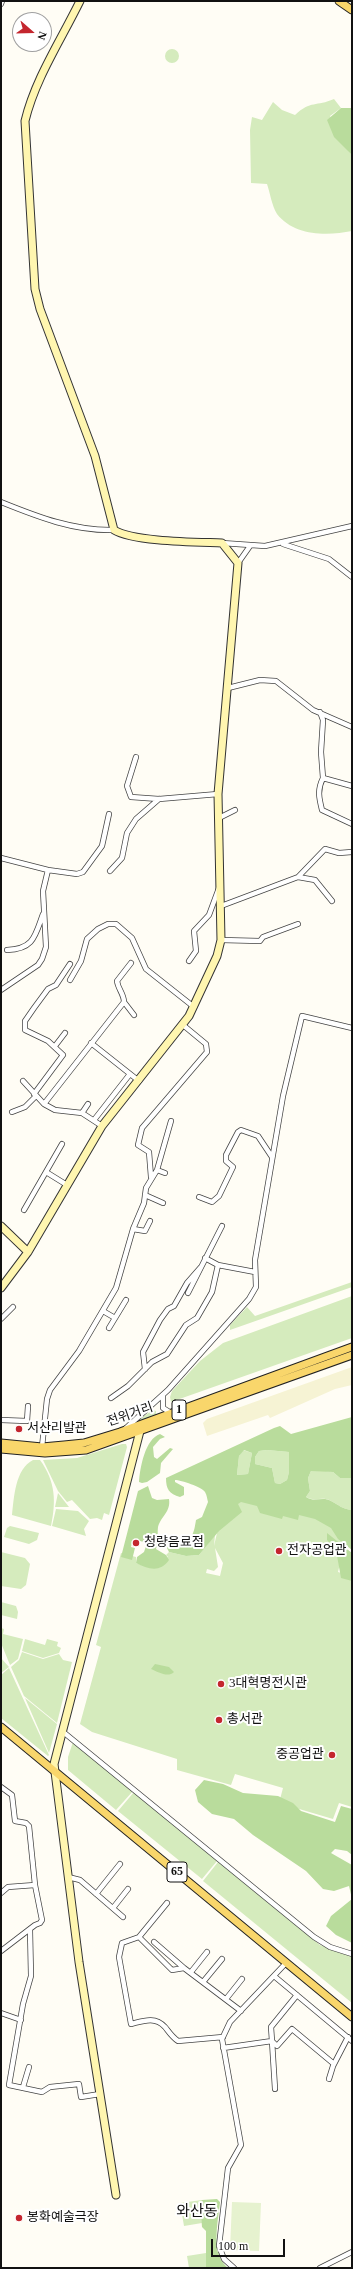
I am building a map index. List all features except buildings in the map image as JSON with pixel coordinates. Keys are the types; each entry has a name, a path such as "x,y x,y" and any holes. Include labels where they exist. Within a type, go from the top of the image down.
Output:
{"main road":[{"path":"338,1 352,10"},
{"name":"전위거리","path":"1,1444 42,1447 84,1443 120,1432 352,1347"},
{"name":"전위거리","path":"1,1449 45,1453 86,1450 352,1355"},
{"name":"65","path":"1,1727 352,2018"}],"street":[{"path":"80,1 28,108 24,132 37,298 95,456 114,530"},
{"path":"1,502 57,523 93,530 114,530 124,535 147,538 250,546 281,543 352,526"},
{"path":"222,543 238,563"},
{"path":"281,543 328,559 352,577"},
{"path":"2,1285 28,1252 102,1126 183,1025 194,1007 217,956 221,940 218,794 238,563 250,546"},
{"path":"228,688 260,680 276,682 308,707 352,727"},
{"path":"320,712 323,720 321,752 323,778 319,786 322,810 352,824"},
{"path":"136,757 129,778 129,794 135,798 158,800 218,794"},
{"path":"323,778 352,786"},
{"path":"110,871 122,858 127,834 136,819 158,800"},
{"path":"219,818 235,810"},
{"path":"1,858 48,870 77,874 83,872 102,846 109,814"},
{"path":"221,906 298,877 325,849 339,854 352,852"},
{"path":"1,990 38,965 42,958 46,947 43,891 48,870"},
{"path":"298,877 315,880 332,901"},
{"path":"188,960 196,951 194,931 209,915 221,884"},
{"path":"8,950 21,950 30,944 36,935 44,913"},
{"path":"70,980 81,961 87,940 103,926 108,924 116,924 132,938 146,969 194,1007"},
{"path":"221,940 260,941 263,937 298,924"},
{"path":"130,963 117,981 118,987 124,997 124,1002 134,1015"},
{"path":"12,1112 25,1107 63,1055 48,1040 30,1034 25,1030 24,1026 34,1008 48,989 56,985 70,964"},
{"path":"44,1104 124,1002"},
{"path":"120,1432 163,1396 249,1299 256,1287 255,1260 272,1157 283,1096 302,1016 352,1028"},
{"path":"152,1177 149,1152 138,1145 142,1128 208,1048 206,1044 183,1025"},
{"path":"54,1046 65,1034"},
{"path":"91,1044 139,1081"},
{"path":"94,1120 130,1074"},
{"path":"23,1081 44,1104 55,1110 82,1112 102,1126"},
{"path":"82,1112 88,1104"},
{"path":"42,1447 47,1399 50,1390 79,1351 116,1288 132,1229 145,1195 146,1188 157,1170 171,1121"},
{"path":"198,1197 212,1202 219,1196 232,1167 226,1161 226,1155 238,1132 241,1130 258,1136 272,1157"},
{"path":"24,1210 62,1144"},
{"path":"157,1170 166,1173"},
{"path":"46,1172 67,1185"},
{"path":"145,1195 163,1202"},
{"path":"132,1229 145,1231 150,1221"},
{"path":"1,1226 28,1252"},
{"path":"188,1293 222,1226"},
{"path":"205,1258 218,1265 255,1272"},
{"path":"111,1398 128,1386 145,1369 167,1354 186,1325 197,1318 212,1292 218,1265"},
{"path":"145,1369 143,1352 160,1320 168,1309 174,1306 187,1283 201,1267"},
{"path":"109,1328 126,1300"},
{"path":"1,1319 13,1307"},
{"path":"103,1311 115,1318"},
{"path":"163,1396 163,1408 172,1413"},
{"path":"1,1420 27,1422 28,1406"},
{"path":"116,2195 79,1962 54,1771 62,1731 140,1431"},
{"path":"62,1731 314,1937 330,1947 352,1954"},
{"path":"1,1787 12,1795 15,1821 26,1823 29,1826 35,1885 42,1920 1,1951"},
{"path":"96,1894 120,1864"},
{"path":"68,1877 80,1880 123,1917"},
{"path":"1,1892 8,1887 35,1885"},
{"path":"113,1908 128,1889"},
{"path":"167,1903 139,1937 122,1943 119,1958 131,2024 150,2019 164,2025 172,2038 178,2041 222,2037"},
{"path":"30,1930 31,1976 23,2004 9,2085 42,2092 50,2087 79,2084 81,2097 100,2094"},
{"path":"139,1937 172,1970 184,1968"},
{"path":"154,1942 184,1968 241,2011"},
{"path":"191,1972 207,1952"},
{"path":"203,1982 222,1959"},
{"path":"234,2268 224,2258 219,2246 228,2168 241,2145 222,2037 230,2022 286,1963"},
{"path":"274,1976 352,2041"},
{"path":"226,1999 242,1978"},
{"path":"275,2089 271,2027 297,1995"},
{"path":"1,2013 21,2020"},
{"path":"272,2041 277,2046 292,2029 334,2064"},
{"path":"329,2079 334,2064 348,2037"},
{"path":"223,2048 272,2041"},
{"path":"23,2087 29,2067"},
{"path":"320,2268 352,2252"}],"shaded area":[{"path":"352,1367 352,1385 335,1389 270,1418 268,1415 207,1436 203,1423 207,1419"}],"green space":[{"path":"172,49 177,51 179,56 177,61 172,63 167,61 165,56 167,51"},
{"path":"334,99 341,108 330,116 346,148 352,155 352,231 332,234 312,233 292,227 277,214 272,203 267,184 251,183 250,130 252,117 262,120 273,102 282,110 295,115 305,107"},
{"path":"341,108 352,108 352,155 334,137 327,120"},
{"path":"352,1282 352,1287 230,1330 230,1325 247,1307 255,1316"},
{"path":"352,1296 352,1338 171,1402 170,1397 172,1391 200,1361 223,1343"},
{"path":"152,1410 156,1411 156,1415 138,1421"},
{"path":"352,1417 352,1478 340,1478 333,1472 311,1471 308,1478 310,1491 306,1497 309,1499 325,1499 343,1508 352,1510 352,1550 338,1539 331,1528 315,1519 299,1515 298,1520 283,1516 282,1519 260,1513 257,1506 241,1502 238,1504 242,1512 219,1531 199,1555 186,1556 169,1552 167,1548 169,1545 178,1546 179,1543 190,1538 196,1520 202,1517 208,1502 206,1494 203,1490 182,1481 175,1480 175,1482 184,1487 184,1495 180,1497 171,1493 167,1485 166,1478 274,1428 280,1426 291,1434","holes":["244,1450 252,1453 248,1474 237,1475 239,1456","267,1450 289,1452 289,1472 287,1480 280,1484 275,1483 272,1468 255,1464 255,1457 259,1451"]},
{"path":"160,1434 165,1437 160,1439 153,1447 154,1457 157,1459 170,1448 173,1449 161,1463 160,1473 147,1482 139,1482 142,1462 147,1448 155,1437"},
{"path":"126,1444 127,1447 109,1515 104,1513 102,1520 97,1518 90,1519 72,1500 67,1502 58,1491 43,1460 77,1458"},
{"path":"243,1450 252,1453 248,1474 237,1475 239,1456"},
{"path":"267,1450 289,1452 289,1472 287,1480 280,1484 275,1483 272,1468 255,1464 255,1457 259,1451"},
{"path":"33,1460 40,1460 52,1484 54,1509 51,1526 12,1515 16,1484 22,1470"},
{"path":"318,1470 333,1472 340,1478 352,1478 352,1510 343,1508 328,1500 306,1497 310,1491 308,1478 311,1471"},
{"path":"148,1486 152,1498 157,1500 169,1499 169,1507 159,1523 156,1549 166,1555 169,1560 162,1567 154,1569 136,1563 137,1557 144,1552 147,1543 133,1539 131,1547 135,1548 132,1560 121,1557 138,1491"},
{"path":"58,1493 69,1507 55,1507"},
{"name":"3대혁명전시관","path":"236,1500 326,1520 340,1532 343,1551 338,1572 352,1576 352,1807 339,1803 333,1819 279,1803 283,1788 235,1774 231,1785 177,1770 177,1759 92,1732 80,1724 101,1647 96,1645 121,1553 136,1557 136,1563 144,1566 168,1557 166,1555 169,1552 186,1556 199,1555 215,1535 214,1546 217,1533","holes":["215,1548 223,1563 220,1576 206,1573 207,1569 214,1571 218,1567"]},
{"path":"56,1509 78,1511 89,1521 84,1529 86,1536 52,1526"},
{"path":"10,1526 39,1533 37,1540 29,1544 4,1537 7,1528"},
{"path":"327,1533 352,1553 352,1581 341,1578 336,1550 327,1540"},
{"path":"1,1552 25,1558 30,1564 26,1585 21,1589 1,1586"},
{"path":"1,1602 16,1606 18,1612 17,1619 1,1615"},
{"path":"1,1628 4,1629 3,1634 23,1639 18,1659 10,1665 1,1643"},
{"path":"25,1639 45,1645 47,1639 58,1642 57,1646 61,1648 59,1653 43,1658 22,1651"},
{"path":"22,1652 43,1659 59,1654 63,1660 72,1662 57,1723 24,1696 11,1667 19,1660"},
{"path":"1,1658 9,1667 1,1673"},
{"path":"155,1664 169,1667 174,1672 172,1674 166,1674 151,1669"},
{"path":"9,1668 49,1755 48,1756 1,1718 1,1675"},
{"path":"25,1698 57,1724 49,1753"},
{"path":"73,1742 133,1791 116,1810 68,1770 68,1757"},
{"path":"204,1780 223,1784 243,1793 278,1796 293,1803 301,1811 335,1822 341,1806 352,1809 352,1855 347,1851 335,1849 331,1853 352,1865 352,1899 349,1886 334,1891 323,1889 306,1871 253,1835 234,1819 212,1814 198,1802 195,1790"},
{"path":"134,1792 217,1861 202,1879 118,1811"},
{"path":"218,1862 320,1945 352,1956 352,2003 203,1881"},
{"path":"352,1899 352,1943 336,1935 326,1926 331,1916"},
{"path":"217,2199 220,2202 216,2237 217,2246 222,2262 228,2268 206,2268 206,2231 202,2227 200,2202 202,2200"},
{"path":"202,2200 200,2202 202,2223 184,2226 180,2203"},
{"path":"232,2202 261,2203 259,2251 230,2250"},
{"path":"206,2253 206,2268 189,2268 187,2256"}],"place":[{"name":"서산리발관","path":"19,1429"},
{"name":"청량음료점","path":"136,1543"},
{"name":"전자공업관","path":"279,1551"},
{"name":"3대혁명전시관","path":"221,1684"},
{"name":"총서관","path":"219,1720"},
{"name":"중공업관","path":"332,1755"},
{"name":"봉화예술극장","path":"19,2218"}],"district":[{"name":"와산동","path":"197,2212"}]}
